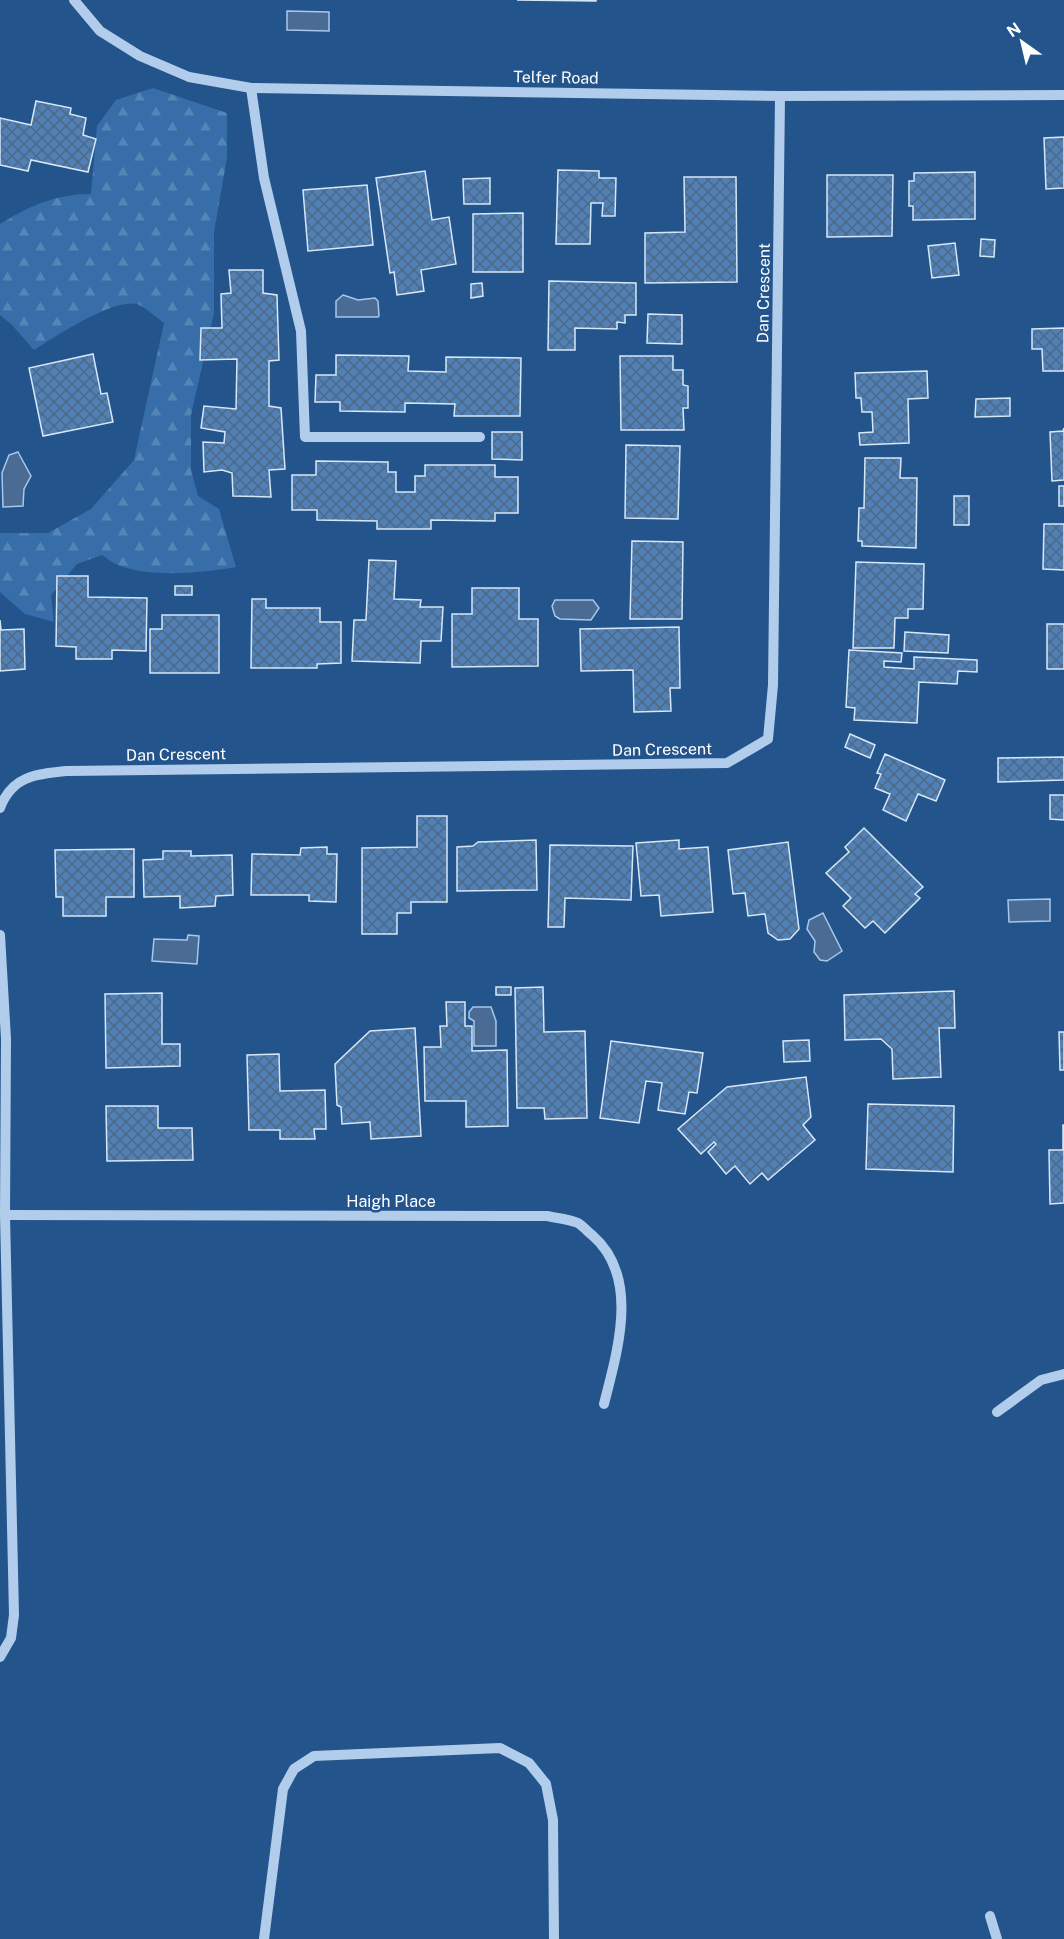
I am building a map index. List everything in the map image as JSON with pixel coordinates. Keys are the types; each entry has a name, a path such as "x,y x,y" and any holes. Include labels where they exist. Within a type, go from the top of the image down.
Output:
{"street":[{"name":"Telfer Road","path":"74,0 100,31 140,56 189,77 251,87 780,96 1064,95"},
{"path":"251,87 264,178 301,331 305,437 480,437"},
{"name":"Dan Crescent","path":"0,808 5,795 16,784 28,777 67,771 727,763 768,739 773,685 780,96"},
{"path":"0,935 14,1615 10,1638 0,1657"},
{"name":"Haigh Place","path":"5,1215 547,1216 579,1224 601,1243 615,1267 621,1300 619,1344 604,1404"},
{"path":"997,1412 1041,1380 1064,1374"},
{"path":"264,1939 283,1789 294,1770 314,1756 500,1748 530,1763 546,1784 553,1820 554,1939"},
{"path":"990,1916 997,1939"}],"green space":[{"path":"153,88 227,113 227,158 214,232 214,313 191,415 191,470 198,496 219,509 236,567 193,572 145,572 118,565 102,555 77,564 51,595 54,622 25,614 0,592 0,533 48,533 91,509 134,460 164,323 140,305 127,304 99,312 34,350 0,315 0,224 43,202 66,196 91,194 97,126 116,100"}],"shaded area":[{"path":"287,11 329,12 329,31 287,30"},
{"path":"343,295 358,300 375,298 378,301 379,316 336,317 336,301"},
{"path":"18,452 31,476 24,489 23,506 3,507 2,473 9,455"},
{"path":"555,600 593,600 599,608 591,620 560,619 555,616 552,606"},
{"path":"1050,899 1050,921 1009,922 1008,900"},
{"path":"823,913 842,951 827,961 820,960 814,952 815,941 807,929 809,920"},
{"path":"188,935 199,936 197,964 152,961 154,939 187,940"},
{"path":"473,1007 491,1007 496,1021 496,1046 474,1046 474,1021 469,1018 469,1012"}],"building":[{"path":"517,0 596,0 596,1"},
{"path":"36,101 71,108 70,114 86,118 83,135 96,139 88,172 31,160 28,171 0,165 0,118 31,125"},
{"path":"1064,137 1064,188 1046,189 1044,138"},
{"path":"558,170 599,171 599,178 616,178 615,216 602,216 603,203 591,203 590,244 556,244"},
{"path":"425,171 432,220 449,217 456,264 421,270 424,291 397,295 394,272 390,273 376,178"},
{"path":"975,172 975,219 913,220 913,206 909,206 909,181 914,181 914,173"},
{"path":"827,175 893,175 892,236 827,237"},
{"path":"684,177 736,177 737,282 645,283 645,233 685,232"},
{"path":"490,178 490,204 464,204 463,179"},
{"path":"367,185 373,245 308,251 303,190"},
{"path":"523,213 523,272 473,272 473,214"},
{"path":"981,239 995,240 994,257 980,256"},
{"path":"955,243 959,275 932,278 928,246"},
{"path":"229,270 263,270 263,293 277,295 279,360 269,361 269,406 281,408 285,469 269,470 271,497 233,496 232,473 222,470 204,472 203,442 224,443 225,432 201,428 204,406 236,409 237,359 200,360 201,328 222,328 221,294 231,293"},
{"path":"549,281 636,283 636,315 625,315 625,323 617,322 617,329 575,328 575,350 548,350"},
{"path":"482,283 483,296 471,298 471,284"},
{"path":"648,314 682,315 682,344 647,343"},
{"path":"1064,328 1064,371 1043,371 1042,349 1032,349 1032,329"},
{"path":"93,354 101,394 107,393 113,422 43,436 29,368"},
{"path":"336,355 409,356 408,371 446,372 446,357 521,358 520,416 454,416 455,404 405,403 405,412 340,411 340,402 315,402 316,375 336,375"},
{"path":"620,356 673,356 673,370 683,370 683,385 688,386 688,408 683,408 684,430 621,430"},
{"path":"927,371 928,398 908,399 909,443 860,445 859,433 873,432 872,412 862,412 861,398 856,398 855,373"},
{"path":"1010,398 1010,416 975,417 976,399"},
{"path":"1064,428 1064,480 1052,481 1050,432 1063,431"},
{"path":"492,432 522,432 522,460 492,459"},
{"path":"626,445 680,446 678,519 625,518"},
{"path":"865,458 901,458 900,478 917,478 916,548 862,546 862,541 858,541 859,508 864,508"},
{"path":"316,461 388,462 388,472 396,472 396,492 415,492 415,476 425,476 425,465 495,465 495,477 518,477 518,513 495,513 495,521 431,520 431,529 377,529 377,521 317,520 317,510 292,510 292,475 316,475"},
{"path":"1059,486 1064,486 1064,506 1059,506"},
{"path":"954,496 969,496 969,525 954,525"},
{"path":"1044,524 1064,524 1064,570 1043,569"},
{"path":"632,541 683,542 682,619 630,619"},
{"path":"369,560 396,561 394,599 421,600 420,607 443,607 441,641 421,641 420,663 352,661 354,620 366,620"},
{"path":"856,562 924,564 923,609 908,609 908,618 895,618 894,648 853,648"},
{"path":"57,576 88,576 88,597 147,598 146,651 112,650 112,659 76,659 76,647 56,646"},
{"path":"175,586 192,586 192,595 175,595"},
{"path":"472,588 519,588 519,619 538,619 538,666 452,667 452,614 472,614"},
{"path":"252,599 266,599 266,608 320,608 320,622 341,622 341,663 317,664 317,668 251,668"},
{"path":"162,615 219,615 219,673 150,673 150,629 162,629"},
{"path":"0,620 1,630 24,629 25,669 0,671"},
{"path":"1047,624 1064,624 1064,669 1047,669"},
{"path":"679,627 680,688 670,688 671,711 634,712 633,670 581,671 580,629"},
{"path":"905,632 949,635 948,653 904,651"},
{"path":"849,650 902,653 901,662 884,661 884,667 914,669 914,657 977,660 977,672 958,671 957,684 919,682 917,723 854,720 855,708 846,707"},
{"path":"850,734 875,745 870,758 845,747"},
{"path":"885,754 945,780 936,801 918,794 906,821 883,810 890,794 875,788 881,774 877,773"},
{"path":"1064,757 1064,780 998,782 998,758"},
{"path":"1050,795 1064,795 1064,820 1050,819"},
{"path":"417,816 447,816 447,902 411,902 411,913 397,913 397,934 362,934 362,848 417,847"},
{"path":"864,828 923,887 915,894 920,898 885,933 873,921 865,928 843,906 851,898 826,873 849,852 845,847"},
{"path":"536,840 537,890 457,891 457,847 473,846 478,842"},
{"path":"679,840 679,849 708,847 713,912 661,916 659,895 641,896 636,843"},
{"path":"788,842 799,929 790,939 778,940 768,933 765,914 748,916 745,893 733,894 728,850"},
{"path":"550,845 633,846 631,900 565,898 564,927 548,927"},
{"path":"327,847 327,854 337,854 336,902 309,901 309,895 251,895 252,854 300,855 301,848"},
{"path":"134,849 134,897 106,897 106,916 63,916 63,897 56,897 55,850"},
{"path":"163,851 191,851 191,856 232,855 233,895 216,896 215,906 180,908 180,896 144,897 143,860 163,859"},
{"path":"496,987 511,987 511,995 496,995"},
{"path":"543,987 544,1032 585,1031 587,1118 545,1119 544,1108 517,1108 515,988"},
{"path":"954,991 955,1028 939,1028 941,1077 893,1079 892,1049 881,1039 845,1040 844,995"},
{"path":"162,993 162,1044 180,1044 180,1066 106,1068 105,994"},
{"path":"446,1002 465,1002 465,1026 472,1026 472,1051 507,1050 508,1126 466,1127 466,1101 425,1101 424,1047 441,1047 440,1026 447,1026"},
{"path":"415,1028 421,1136 371,1139 370,1122 342,1124 341,1107 337,1105 335,1064 370,1031"},
{"path":"1059,1032 1064,1032 1064,1070 1060,1070"},
{"path":"809,1040 810,1061 784,1062 783,1041"},
{"path":"611,1041 703,1053 697,1093 689,1092 685,1114 658,1110 662,1083 646,1081 639,1123 600,1118"},
{"path":"279,1054 280,1091 325,1090 326,1129 314,1129 315,1139 280,1139 280,1130 249,1130 247,1055"},
{"path":"806,1077 811,1117 803,1125 815,1140 768,1180 762,1173 750,1184 735,1166 726,1174 708,1152 716,1144 714,1142 701,1154 678,1129 727,1087"},
{"path":"868,1104 954,1106 953,1172 866,1169"},
{"path":"106,1106 158,1106 158,1128 192,1128 193,1160 107,1161"},
{"path":"1063,1125 1064,1203 1050,1204 1049,1150 1063,1150"}]}
